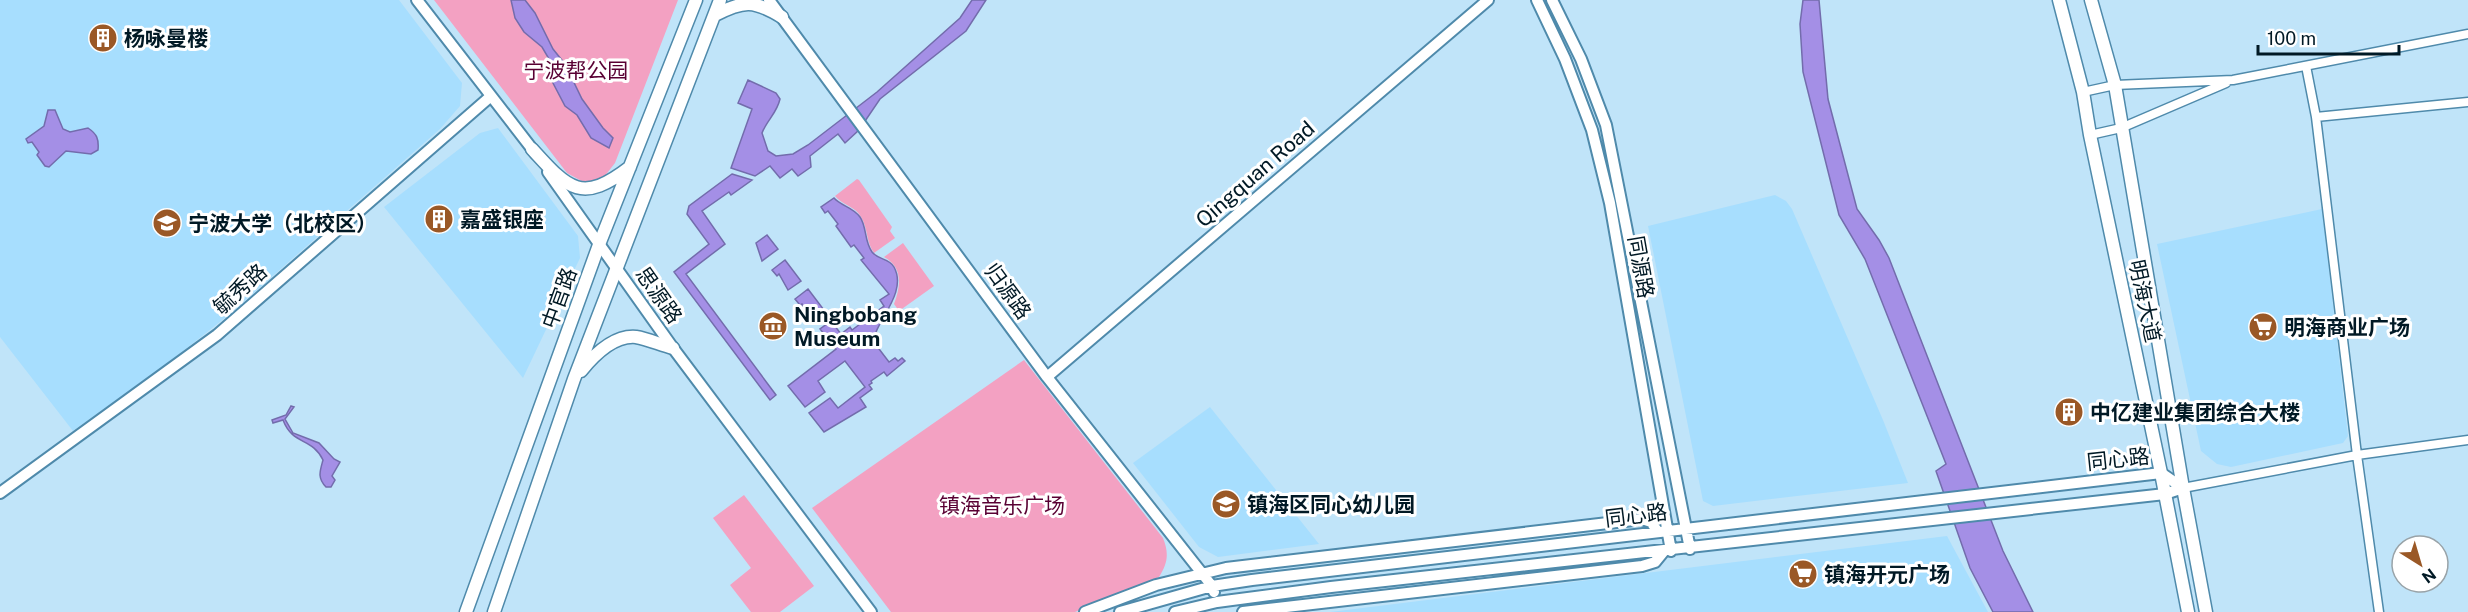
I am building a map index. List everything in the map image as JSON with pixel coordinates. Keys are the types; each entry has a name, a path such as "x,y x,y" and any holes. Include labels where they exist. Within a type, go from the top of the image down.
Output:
{"main road":[{"name":"中官路","path":"466,612 600,242 696,0"},
{"name":"中官路","path":"494,612 574,379 720,0"},
{"name":"明海大道","path":"2059,0 2083,92 2188,612"},
{"name":"明海大道","path":"2091,0 2115,85 2182,488 2206,612"},
{"path":"715,15 733,5 749,2 763,5 782,17"},
{"path":"532,149 554,174 578,189 595,189 602,186 631,166"},
{"path":"574,379 590,360 610,343 634,337 672,348"}],"street":[{"name":"思源路","path":"417,0 532,149 600,242 672,348 871,612"},
{"name":"归源路","path":"769,0 1047,377 1212,586 1217,602"},
{"name":"Qingquan Road","path":"1047,377 1488,0"},
{"name":"同源路","path":"1537,0 1565,59 1592,130 1610,203 1663,532 1668,551"},
{"name":"同源路","path":"1552,0 1581,59 1606,125 1690,549"},
{"path":"2083,92 2115,85 2233,80 2468,34"},
{"path":"2306,66 2316,117 2357,454 2379,612"},
{"path":"2090,135 2121,128 2233,80"},
{"name":"毓秀路","path":"0,494 216,335 491,96"},
{"path":"2316,117 2468,102"},
{"path":"2182,488 2357,454 2468,440"},
{"name":"同心路","path":"1120,612 1212,586 2161,473 2182,488"},
{"name":"同心路","path":"1175,612 1217,602 1690,549 1990,512 2165,494 2182,488"},
{"path":"1084,612 1156,585 1226,568 1642,519 1651,522 1663,532"},
{"path":"1243,612 1642,566 1655,562 1668,551"}],"shaded area":[{"name":"宁波大学（北校区）","path":"0,0 399,0 462,83 460,106 440,129 226,317 172,360 73,431 0,337"},
{"path":"511,0 525,0 535,13 553,49 565,64 582,99 613,138 609,148 591,138 577,115 565,106 553,83 552,64 542,47 524,32 515,18"},
{"path":"972,0 986,0 966,31 880,99 859,130 845,143 838,134 810,156 811,167 798,176 792,169 780,178 770,166 755,176 731,168 752,109 738,103 748,80 776,93 780,99 762,133 768,151 776,156 793,154 877,92 960,18"},
{"path":"1803,0 1819,0 1828,99 1857,209 1889,258 2003,551 2033,612 1993,612 1970,568 1936,471 1946,464 1865,259 1839,215 1803,72 1800,24"},
{"path":"48,110 55,110 63,129 70,132 88,128 91,130 97,137 98,150 91,154 66,151 49,167 45,166 32,142 28,143 26,139 44,126"},
{"path":"498,128 578,236 580,258 523,378 384,207 480,133"},
{"path":"732,174 752,180 731,195 729,192 702,211 725,244 686,274 776,395 770,400 674,272 709,244 687,214 689,206"},
{"path":"1775,195 1786,201 1792,209 1908,483 1713,506 1703,501 1648,226"},
{"path":"834,198 857,214 862,221 872,252 894,267 897,275 896,292 876,332 881,340 876,345 889,362 895,358 898,361 902,358 905,361 887,376 884,372 871,381 869,385 872,389 860,398 866,407 824,432 809,413 830,398 838,408 865,387 845,361 818,381 825,392 805,407 788,386 836,349 820,329 831,321 841,334 850,327 852,330 884,306 880,300 889,294 861,260 864,258 854,245 851,247 828,211 825,213 821,207"},
{"path":"2322,209 2348,436 2343,443 2231,467 2217,464 2201,451 2157,244"},
{"path":"767,235 778,249 762,261 756,243"},
{"path":"785,260 801,281 788,290 779,274 777,276 772,270"},
{"path":"808,289 824,310 811,319 802,304 800,305 795,299"},
{"path":"291,406 294,407 285,419 293,433 319,443 334,459 340,462 332,476 335,480 331,487 326,487 321,481 320,471 323,460 319,453 292,434 283,420 273,423 272,420 286,415"},
{"name":"镇海区同心幼儿园","path":"1210,407 1319,544 1218,557 1199,547 1133,463"},
{"name":"镇海开元广场","path":"1947,536 1988,612 1330,612"}],"green space":[{"name":"宁波帮公园","path":"434,0 678,0 615,163 604,177 587,184 567,173"},
{"path":"857,179 892,227 890,231 895,238 874,253 861,217 835,196"},
{"path":"903,243 934,286 899,311 894,304 899,277 895,266 884,257"},
{"name":"镇海音乐广场","path":"1024,360 1163,538 1167,558 1162,572 1159,577 1075,612 891,612 812,508"},
{"path":"744,495 814,586 780,612 751,612 730,585 751,568 713,518"}],"place":[{"name":"杨咏曼楼","path":"103,38"},
{"name":"嘉盛银座","path":"439,219"},
{"name":"宁波大学（北校区）","path":"167,223"},
{"name":"Ningbobang Museum","path":"773,326"},
{"name":"明海商业广场","path":"2263,327"},
{"name":"中亿建业集团综合大楼","path":"2069,412"},
{"name":"镇海区同心幼儿园","path":"1226,504"},
{"name":"镇海开元广场","path":"1803,574"}]}
